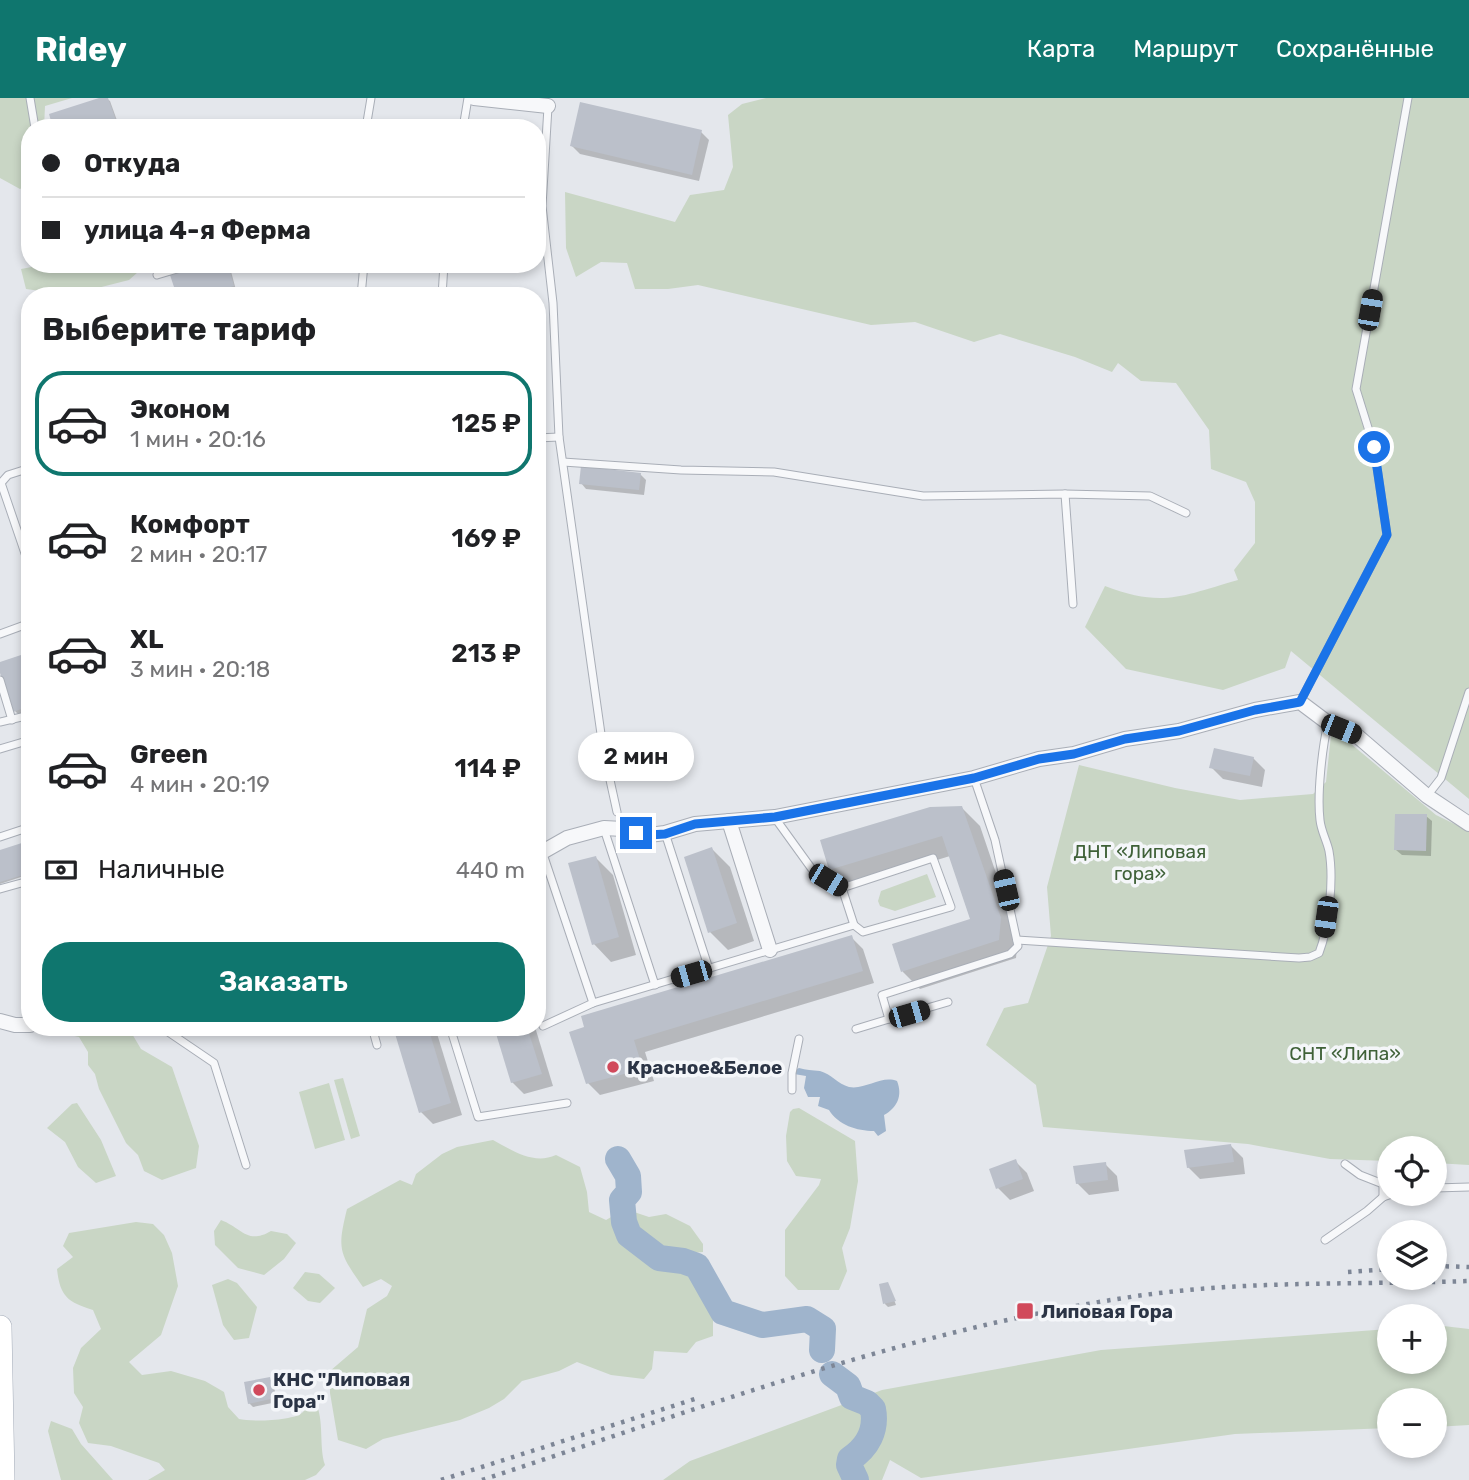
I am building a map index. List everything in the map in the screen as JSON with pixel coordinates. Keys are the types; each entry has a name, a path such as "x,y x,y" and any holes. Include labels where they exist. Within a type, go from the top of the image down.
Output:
{"main road":[{"path":"0,1327 3,1480"}],"street":[{"path":"474,98 523,101 548,106"},
{"path":"546,849 567,838 604,828 649,835 665,834 695,824 775,817 974,778 1039,759 1074,754 1125,739 1179,731 1255,710 1300,702 1328,723 1355,734 1427,796 1469,824"},
{"path":"729,821 770,950"},
{"path":"0,1021 21,1025"}],"lane":[{"path":"30,98 34,119"},
{"path":"367,119 370,98"},
{"path":"464,119 468,98"},
{"path":"1300,702 1387,535 1374,447 1356,389 1408,98"},
{"path":"546,139 548,106"},
{"path":"546,241 553,303 559,438 603,748 617,812"},
{"path":"157,275 164,273"},
{"path":"546,439 559,438"},
{"path":"563,462 681,470 774,472 923,496 1150,496 1186,513"},
{"path":"21,471 8,475 1,483 21,542"},
{"path":"1065,494 1073,604"},
{"path":"0,634 21,626"},
{"path":"0,680 12,720"},
{"path":"1427,796 1441,778 1469,692"},
{"path":"0,722 21,718"},
{"path":"1017,940 1299,958 1318,953 1322,944 1330,890 1329,852 1320,820 1322,744 1328,723"},
{"path":"0,749 21,743"},
{"path":"889,1019 882,995 1010,954 1018,946 995,840 974,778"},
{"path":"775,817 814,872 842,888 854,925 863,932 951,907 933,858 842,888"},
{"path":"604,828 655,985"},
{"path":"0,837 21,830"},
{"path":"665,834 709,969"},
{"path":"546,872 593,1003"},
{"path":"0,889 21,883"},
{"path":"546,1025 593,1003 854,925"},
{"path":"856,1029 948,1002"},
{"path":"174,1036 214,1063 246,1165"},
{"path":"374,1036 377,1045"},
{"path":"453,1036 478,1117 567,1103"},
{"path":"792,1090 792,1073 799,1038"},
{"path":"1345,1164 1360,1175 1377,1182"},
{"path":"1447,1188 1469,1187"},
{"path":"1325,1240 1377,1202"}],"green space":[{"path":"0,98 72,98 45,106 44,119 21,119 21,188 0,178"},
{"path":"766,98 1469,98 1469,799 1291,651 1285,668 1223,690 1126,669 1085,627 1105,586 1142,597 1157,598 1202,591 1238,580 1234,570 1255,543 1255,502 1246,482 1211,469 1209,430 1176,383 1141,381 1118,363 1112,372 1075,357 1000,334 974,342 915,322 871,325 698,285 635,289 627,263 601,262 576,277 566,248 565,192 675,222 690,195 724,190 733,167 728,115 742,104"},
{"path":"22,273 137,273 129,280 101,287 26,287"},
{"name":"СНТ «Липа»","path":"1338,733 1436,815 1469,831 1469,1165 1447,1164 1447,1136 1377,1136 1377,1161 1330,1159 1248,1144 1043,1127 1036,1085 986,1045 1004,1008 1028,1003 1051,936 1047,887 1079,765 1240,800 1313,794 1326,782 1331,735"},
{"path":"927,874 936,897 895,911 880,906 878,901 881,891"},
{"path":"74,1036 133,1036 141,1049 172,1067 199,1146 196,1168 162,1180 144,1171 138,1155 126,1143 99,1089 95,1074 88,1065 88,1052 79,1037"},
{"path":"343,1078 360,1136 351,1139 334,1080"},
{"path":"329,1083 345,1140 315,1149 299,1092"},
{"path":"77,1103 101,1140 116,1176 96,1183 78,1167 65,1142 47,1128 72,1104"},
{"path":"799,1108 855,1141 858,1181 850,1228 842,1248 847,1271 839,1290 798,1290 785,1276 785,1230 821,1179 796,1176 787,1161 786,1136 790,1112"},
{"path":"493,1140 532,1158 556,1155 580,1167 589,1212 606,1220 625,1209 649,1217 666,1214 690,1226 703,1244 703,1252 668,1255 692,1272 713,1308 713,1336 696,1342 687,1353 654,1351 652,1369 644,1379 611,1375 577,1362 559,1371 522,1381 504,1399 460,1420 383,1439 366,1449 338,1440 330,1393 330,1371 358,1347 367,1309 387,1296 392,1286 381,1279 363,1287 349,1266 341,1243 347,1209 400,1180 412,1185 416,1174 442,1154 457,1147"},
{"path":"221,1220 250,1236 271,1231 287,1234 296,1243 284,1259 264,1275 238,1268 215,1245 214,1231"},
{"path":"136,1222 153,1224 164,1235 172,1253 178,1286 161,1335 129,1362 142,1375 171,1371 205,1381 224,1392 228,1407 239,1419 282,1419 298,1415 307,1407 312,1397 319,1412 325,1465 316,1475 305,1480 148,1480 165,1470 159,1463 111,1446 88,1443 79,1423 83,1407 74,1393 73,1368 81,1348 101,1329 93,1310 66,1297 60,1286 57,1269 73,1257 63,1246 69,1233"},
{"path":"305,1272 319,1274 335,1288 320,1303 308,1301 293,1288"},
{"path":"228,1279 237,1283 257,1307 249,1338 234,1340 223,1325 212,1285"},
{"path":"1447,1326 1469,1329 1469,1425 1447,1426 1447,1388 1377,1388 1377,1428 1235,1434 921,1478 890,1460 882,1480 663,1480 690,1461 882,1390 1101,1350 1377,1330 1377,1374 1447,1374"},
{"path":"51,1421 72,1429 81,1444 113,1480 61,1480 48,1431"}],"water":[{"path":"799,1068 824,1072 849,1087 885,1080 897,1081 898,1101 884,1115 886,1131 878,1136 874,1131 861,1130 837,1120 829,1110 818,1106 820,1097 808,1097 804,1088 806,1076 794,1074"}],"building":[{"path":"99,98 108,98 116,119 50,119 49,114"},
{"path":"580,102 702,130 692,175 570,146"},
{"path":"230,273 234,286 174,287 170,275"},
{"path":"581,466 641,473 639,490 579,484"},
{"path":"21,655 21,709 13,712 0,673 0,662"},
{"path":"1214,748 1254,757 1250,776 1209,768"},
{"path":"962,806 1001,918 999,940 901,972 892,944 970,919 942,836 829,870 820,840 930,807"},
{"path":"1395,814 1427,814 1426,851 1394,850"},
{"path":"21,843 21,876 0,882 0,850"},
{"path":"712,847 737,923 708,933 684,857"},
{"path":"596,856 619,937 592,945 568,863"},
{"path":"852,935 863,971 634,1040 643,1069 586,1084 569,1032 584,1027 581,1016"},
{"path":"396,1036 431,1036 451,1103 419,1113"},
{"path":"497,1036 530,1036 542,1074 511,1083"},
{"path":"1231,1144 1234,1162 1187,1168 1184,1150"},
{"path":"1016,1159 1023,1179 996,1189 989,1169"},
{"path":"1106,1162 1108,1180 1076,1184 1073,1166"},
{"path":"888,1282 896,1301 883,1304 879,1284"},
{"name":"КНС \"Липовая Гора\"","path":"270,1377 275,1398 248,1404 244,1382"}],"waterway":[{"path":"618,1159 628,1176 629,1192 622,1200 624,1222 629,1235 659,1258 697,1266 723,1312 762,1325 807,1319 823,1329 822,1350"},
{"path":"832,1374 848,1386 852,1397 867,1403 873,1409 874,1424 870,1437 862,1449 850,1459 849,1465 856,1480"}],"railway":[{"path":"1447,1266 1469,1267"},
{"path":"1348,1272 1377,1270"},
{"path":"482,1480 806,1374 887,1350 1053,1310 1137,1296 1220,1287 1469,1281"},
{"path":"441,1480 698,1398"}],"place":[{"name":"Красное&Белое","path":"613,1067"},
{"name":"Липовая Гора","path":"1025,1311"},
{"name":"КНС \"Липовая Гора\"","path":"259,1390"}],"route":[{"path":"636,833 665,834 695,824 775,817 974,778 1039,759 1074,754 1125,739 1179,731 1255,710 1300,702 1387,535 1374,447"}],"park label":[{"name":"ДНТ «Липовая гора»","path":"1140,862"}]}
